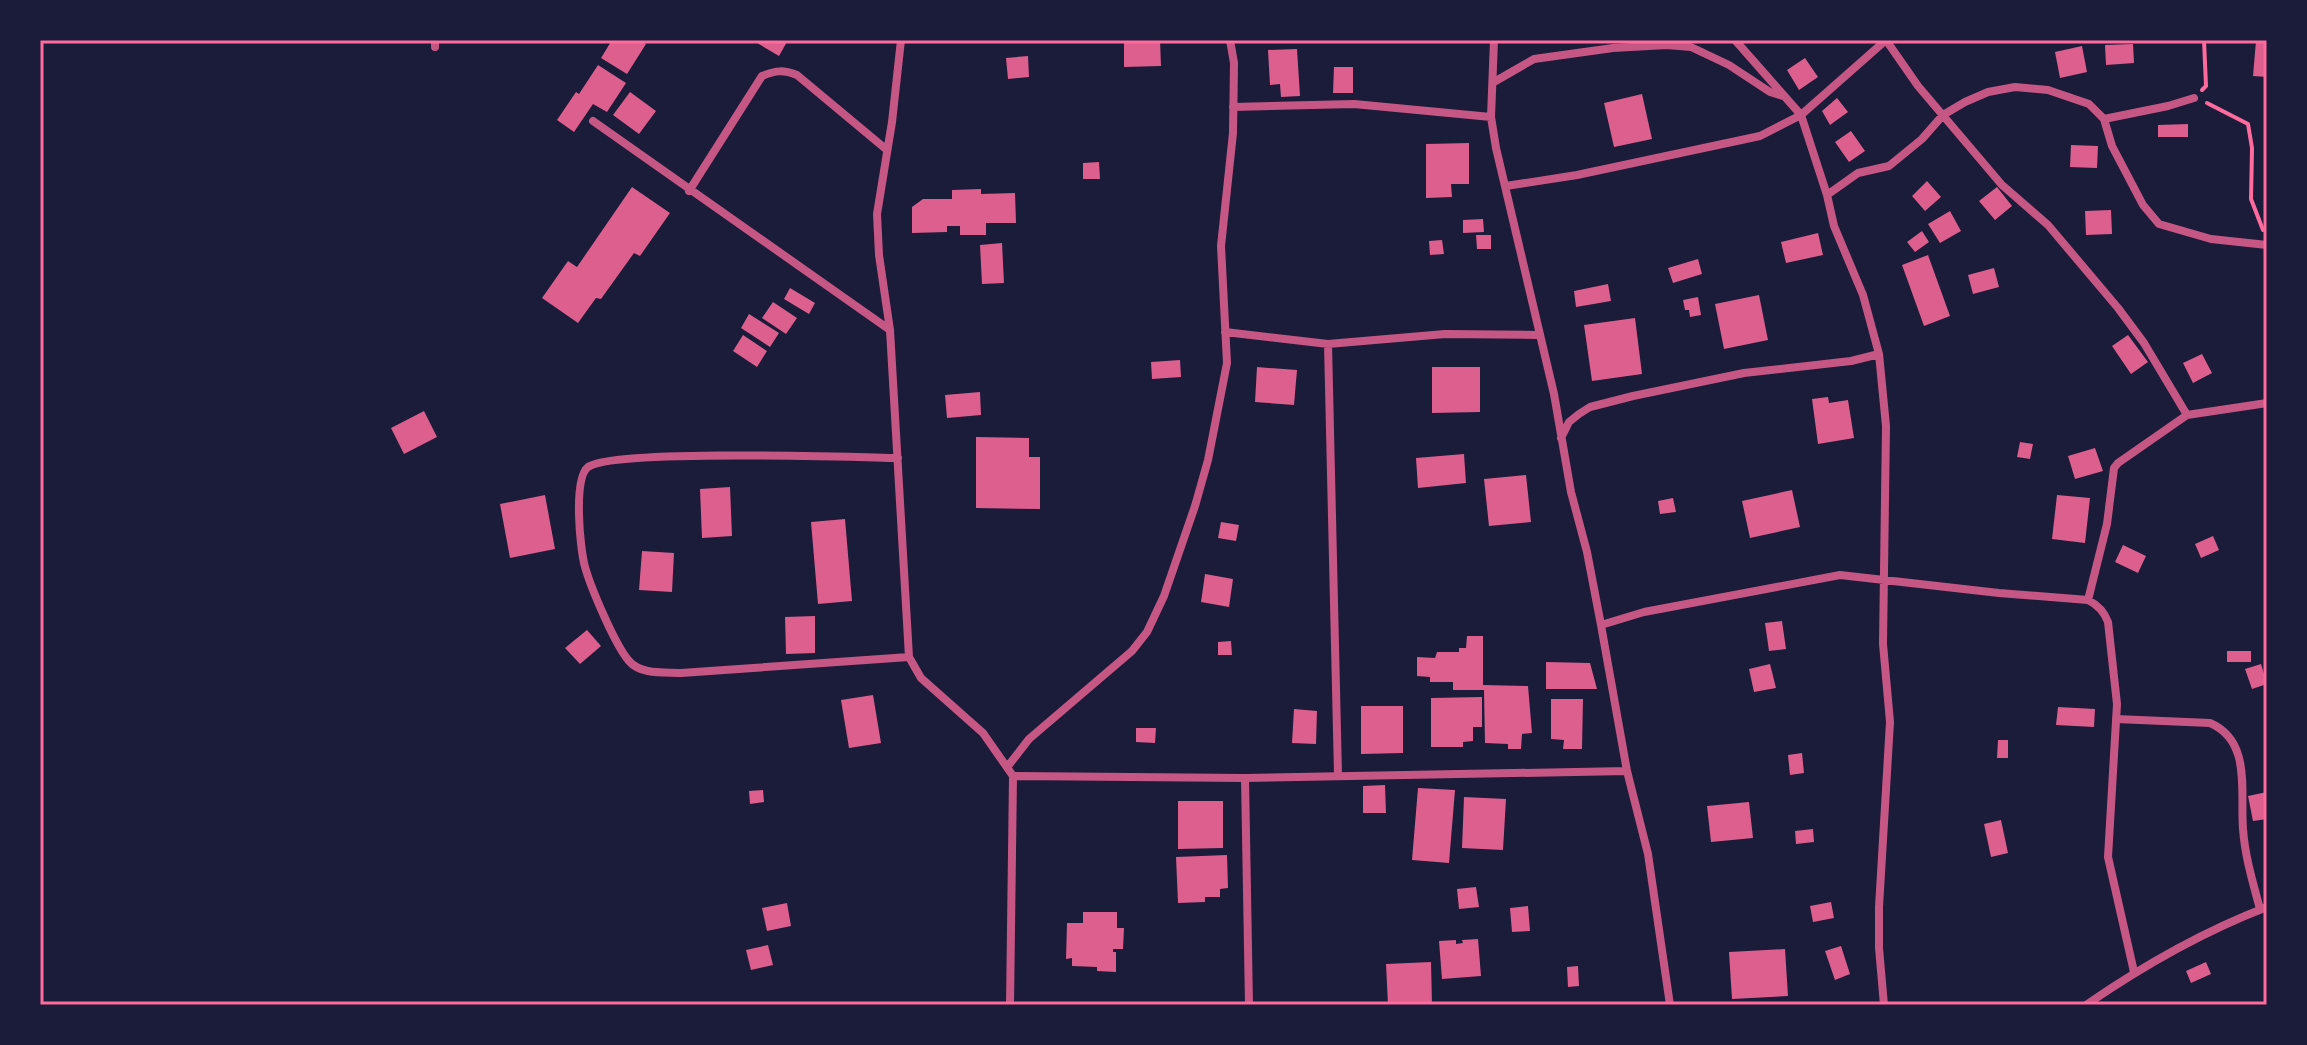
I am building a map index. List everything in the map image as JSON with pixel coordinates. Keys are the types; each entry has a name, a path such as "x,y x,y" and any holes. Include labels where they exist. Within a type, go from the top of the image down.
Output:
{"street":[{"path":"901,40 877,214 879,255 890,330 909,657 921,678 983,733 1013,776 1010,1005"},
{"path":"1008,766 1029,739 1132,651 1147,632 1164,596 1208,460 1227,363 1221,246 1228,195 1233,107 1234,63 1230,40"},
{"path":"1494,40 1491,117 1554,394 1627,771 1648,854 1670,1005"},
{"path":"1735,40 1801,115 1834,226 1863,295 1879,354 1886,426 1883,644 1890,722 1879,948 1884,1005"},
{"path":"1506,186 1577,175 1760,136 1801,115 1886,40 1918,86 2002,185 2048,225 2118,308 2144,343 2187,415"},
{"path":"1494,82 1534,59 1613,48 1667,45 1691,47 1729,65 1770,92 1784,96"},
{"path":"689,191 762,76 774,71 785,70 797,75 887,150"},
{"path":"1827,195 1858,173 1889,166 1943,115 1988,92 2015,87 2048,90 2089,104 2104,119 2112,146 2143,205 2159,224 2211,239 2267,242"},
{"path":"2104,119 2194,98"},
{"path":"1233,107 1354,104 1491,117"},
{"path":"593,121 890,330"},
{"path":"1225,332 1328,344 1445,334 1539,335"},
{"path":"1328,344 1338,775"},
{"path":"1561,439 1569,422 1579,414 1604,404 1744,373 1851,361 1879,354"},
{"path":"2088,600 2107,524 2114,468 2118,463 2187,415 2267,403"},
{"path":"898,458 797,455 634,459 598,463 588,468 580,479 579,512 584,566 603,613 629,662 644,671 681,673 909,657"},
{"path":"1601,625 1644,612 1840,575 2088,600 2104,613 2108,622 2117,704 2108,857 2134,972"},
{"path":"2086,1005 2134,972 2213,928 2264,908 2248,868 2243,830 2242,768 2239,752 2231,737 2222,728 2210,723 2116,719"},
{"path":"1013,776 1245,778 1627,771"},
{"path":"1245,778 1249,1005"}],"path":[{"path":"2204,40 2206,86 2194,98 2248,124 2252,148 2251,199 2267,242"}],"building":[{"path":"612,40 640,40 646,44 627,74 601,58"},
{"path":"752,40 788,40 779,56"},
{"path":"1124,40 1160,40 1161,66 1124,67"},
{"path":"2256,41 2267,41 2267,77 2253,76"},
{"path":"2133,44 2134,63 2106,65 2105,45"},
{"path":"2082,46 2087,72 2060,78 2055,52"},
{"path":"1297,49 1300,96 1281,97 1280,84 1270,85 1268,50"},
{"path":"1028,56 1029,77 1008,79 1006,58"},
{"path":"1805,58 1818,77 1799,90 1787,70"},
{"path":"598,65 626,83 607,112 593,104 574,132 557,120"},
{"path":"1334,67 1353,67 1353,93 1333,93"},
{"path":"630,92 656,111 639,134 613,115"},
{"path":"1642,94 1652,139 1614,147 1604,103"},
{"path":"1837,98 1848,112 1830,125 1822,111"},
{"path":"2188,124 2188,137 2158,137 2158,125"},
{"path":"1851,131 1865,151 1849,162 1835,142"},
{"path":"1469,143 1469,184 1451,184 1452,197 1426,198 1426,144"},
{"path":"2071,145 2098,146 2097,168 2070,167"},
{"path":"1099,162 1100,179 1083,179 1083,163"},
{"path":"1927,181 1941,197 1925,211 1912,196"},
{"path":"632,187 670,213 640,256 634,253 601,299 596,298 578,323 542,298 568,261 577,267"},
{"path":"1997,187 2012,206 1995,220 1979,201"},
{"path":"981,189 981,194 1015,193 1016,223 986,223 986,235 960,235 960,226 947,226 947,232 912,233 912,207 923,199 952,199 952,190"},
{"path":"2111,210 2112,234 2086,235 2085,211"},
{"path":"1950,211 1961,231 1940,243 1928,224"},
{"path":"1483,219 1484,232 1463,233 1463,220"},
{"path":"1922,231 1929,242 1915,252 1907,242"},
{"path":"1818,233 1823,255 1786,263 1781,242"},
{"path":"1476,235 1491,235 1491,249 1477,249"},
{"path":"1442,240 1444,254 1430,255 1429,241"},
{"path":"1002,243 1004,283 982,284 980,245"},
{"path":"1928,255 1950,316 1924,326 1902,265"},
{"path":"1698,259 1702,274 1673,283 1668,268"},
{"path":"1994,268 1999,287 1973,294 1968,275"},
{"path":"1608,284 1611,301 1576,307 1574,291"},
{"path":"790,288 815,303 809,314 784,299"},
{"path":"1759,295 1768,340 1724,349 1715,304"},
{"path":"1698,297 1701,315 1690,317 1683,300"},
{"path":"773,302 797,318 786,334 762,318"},
{"path":"749,314 779,333 770,347 741,328"},
{"path":"1635,318 1642,374 1592,381 1584,325"},
{"path":"743,335 767,351 757,367 733,351"},
{"path":"2128,335 2148,362 2131,374 2112,346"},
{"path":"2202,354 2212,373 2193,383 2183,363"},
{"path":"1180,360 1181,377 1152,379 1151,362"},
{"path":"1257,367 1297,370 1294,405 1255,402"},
{"path":"1432,367 1480,367 1480,412 1432,413"},
{"path":"980,392 981,415 947,418 945,395"},
{"path":"1828,397 1829,403 1848,400 1854,438 1818,444 1812,399"},
{"path":"424,411 437,437 404,454 391,428"},
{"path":"976,437 1029,438 1029,457 1040,457 1040,509 976,508"},
{"path":"2020,442 2033,444 2030,459 2017,457"},
{"path":"2095,448 2103,471 2075,479 2068,456"},
{"path":"1464,454 1466,483 1418,488 1416,458"},
{"path":"1526,475 1531,522 1489,526 1484,479"},
{"path":"730,487 732,536 702,538 700,489"},
{"path":"1792,490 1800,527 1750,538 1742,501"},
{"path":"545,495 555,549 510,558 500,504"},
{"path":"2057,495 2090,498 2085,543 2052,539"},
{"path":"1673,498 1676,512 1660,514 1658,501"},
{"path":"845,519 852,601 818,604 811,522"},
{"path":"1221,522 1239,525 1236,541 1218,538"},
{"path":"2213,536 2219,550 2201,558 2195,544"},
{"path":"2123,545 2146,556 2138,573 2115,562"},
{"path":"642,551 674,553 672,592 639,590"},
{"path":"1205,574 1233,579 1229,607 1201,602"},
{"path":"815,616 815,653 786,654 785,617"},
{"path":"1782,621 1786,649 1769,651 1765,623"},
{"path":"587,630 601,646 580,664 565,648"},
{"path":"1467,636 1483,636 1483,685 1528,686 1532,733 1522,734 1521,749 1508,749 1508,744 1485,743 1484,690 1453,690 1453,682 1430,682 1430,677 1417,676 1417,657 1435,658 1437,652 1459,652 1459,648 1466,648"},
{"path":"1231,641 1232,655 1218,655 1218,642"},
{"path":"2227,651 2251,651 2251,662 2227,662"},
{"path":"1546,662 1590,663 1597,689 1546,689"},
{"path":"1770,664 1776,688 1754,692 1749,669"},
{"path":"2261,664 2267,684 2252,689 2245,669"},
{"path":"873,695 881,743 849,748 841,700"},
{"path":"1482,697 1482,727 1473,727 1473,741 1463,742 1463,747 1431,747 1431,698"},
{"path":"1551,699 1583,699 1582,749 1563,749 1564,740 1551,739"},
{"path":"1361,706 1403,706 1403,753 1361,754"},
{"path":"2058,707 2095,709 2094,727 2056,725"},
{"path":"1294,709 1317,711 1316,744 1292,743"},
{"path":"1136,728 1156,728 1155,743 1136,742"},
{"path":"1998,740 2008,740 2008,758 1997,758"},
{"path":"1802,753 1804,773 1790,775 1788,755"},
{"path":"1385,785 1386,813 1363,813 1363,786"},
{"path":"1418,788 1455,790 1449,863 1412,860"},
{"path":"763,790 764,802 750,804 749,791"},
{"path":"2267,792 2267,819 2253,821 2248,796"},
{"path":"1464,797 1506,799 1503,850 1462,848"},
{"path":"1178,801 1223,801 1223,848 1178,849"},
{"path":"1749,802 1753,838 1711,842 1707,806"},
{"path":"2001,820 2008,853 1991,857 1984,824"},
{"path":"1813,829 1814,842 1796,844 1795,831"},
{"path":"1227,855 1228,888 1220,889 1220,897 1205,897 1205,902 1178,903 1176,857"},
{"path":"1476,887 1479,907 1459,909 1457,889"},
{"path":"1831,902 1834,918 1813,922 1810,906"},
{"path":"787,903 791,926 767,931 762,908"},
{"path":"1528,906 1530,931 1512,932 1510,908"},
{"path":"1083,912 1117,912 1117,928 1124,928 1123,949 1113,949 1116,952 1116,972 1072,966 1072,958 1066,959 1067,923 1083,923"},
{"path":"1478,939 1481,976 1442,979 1439,941 1456,940 1456,944 1463,943 1462,940"},
{"path":"768,945 773,965 751,970 746,950"},
{"path":"1841,946 1850,974 1835,980 1825,951"},
{"path":"1785,949 1788,996 1732,999 1729,952"},
{"path":"1431,962 1432,1005 1388,1005 1386,964"},
{"path":"2206,962 2211,974 2191,983 2186,971"},
{"path":"1578,966 1579,986 1568,987 1567,967"}]}
